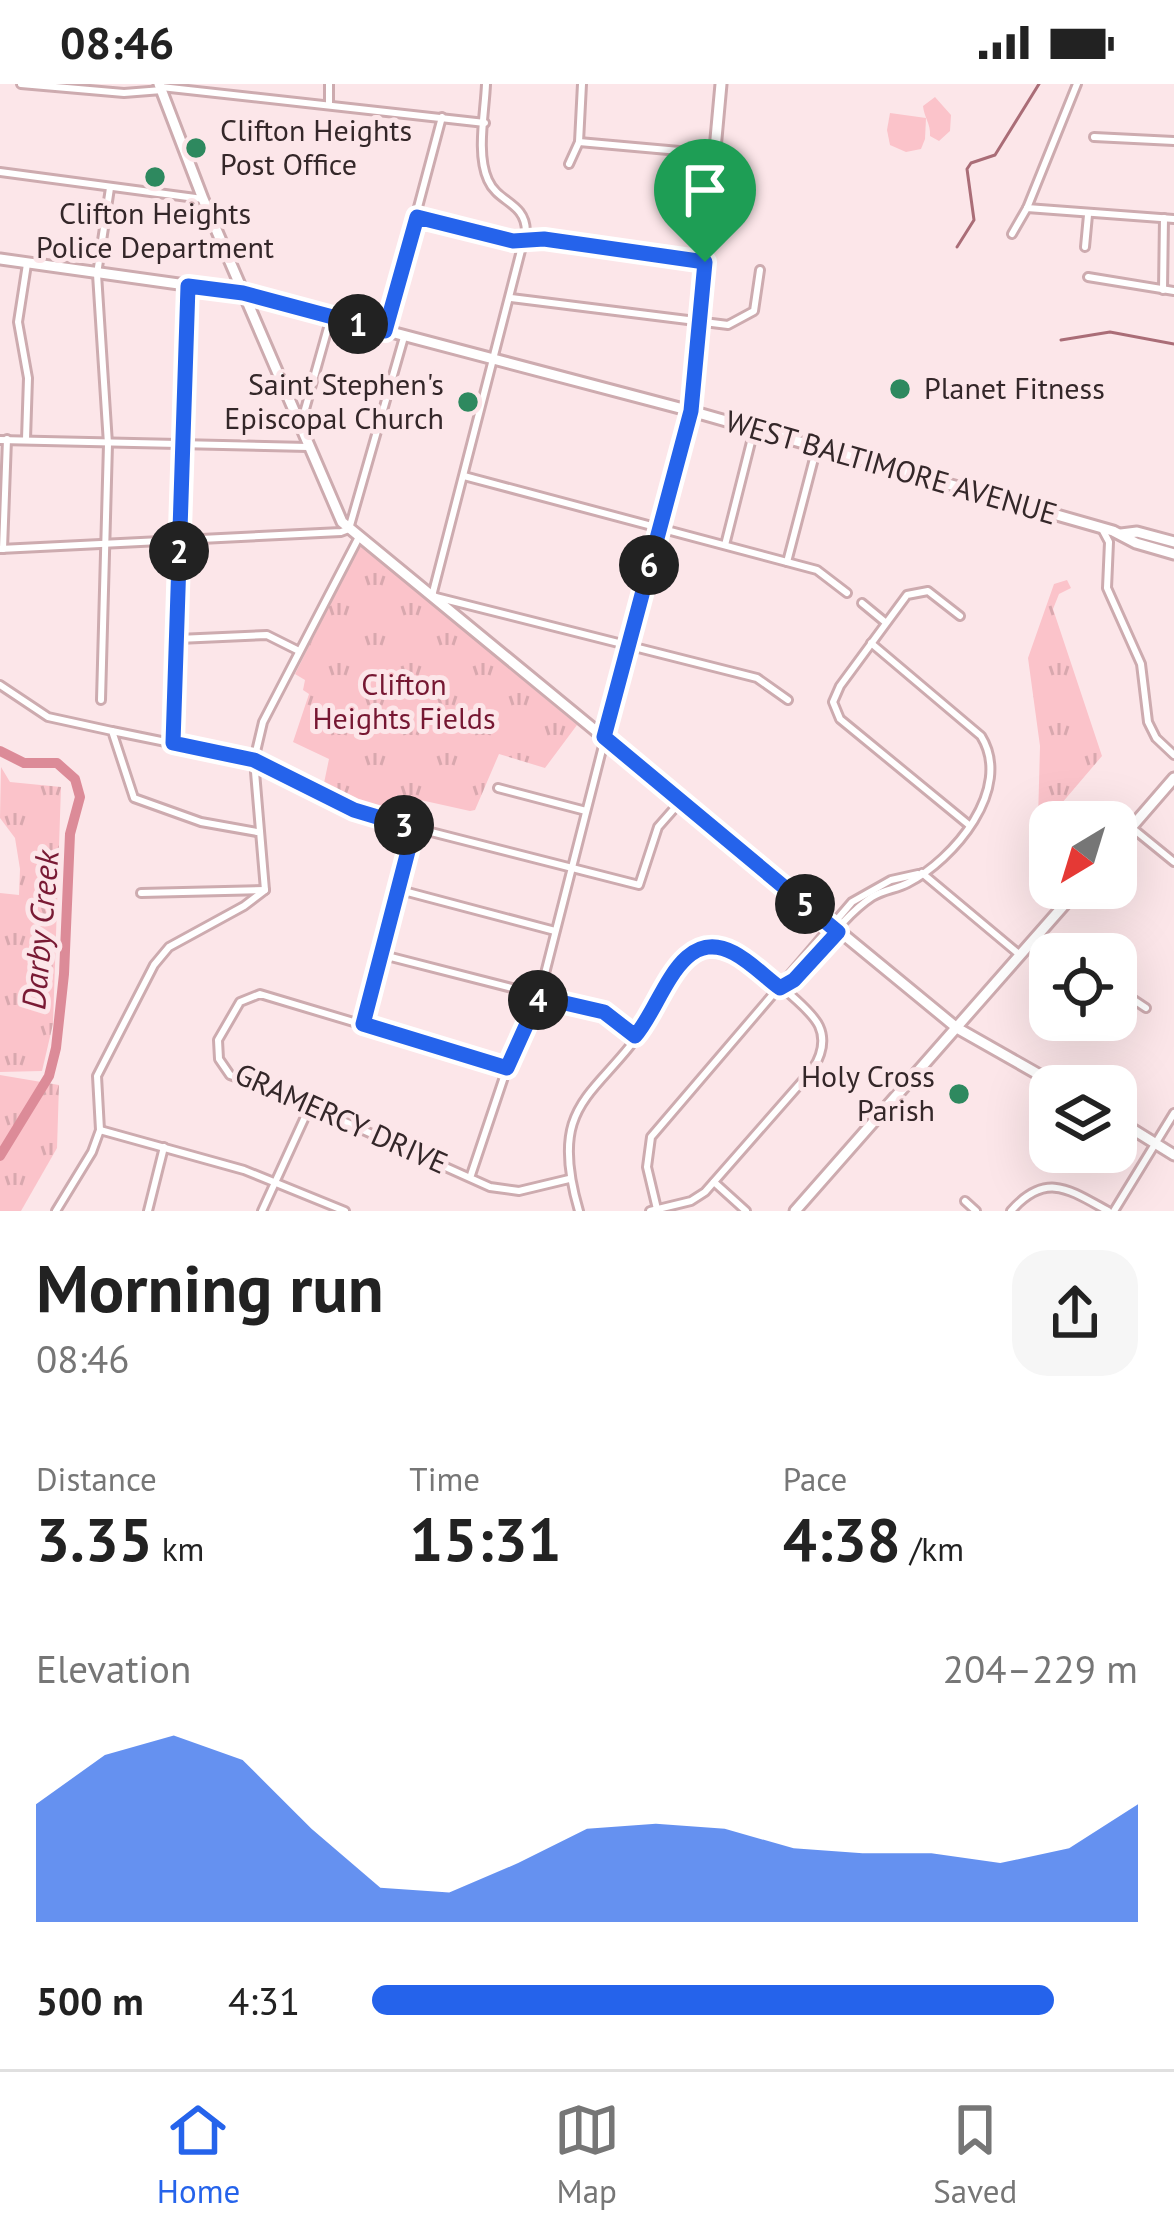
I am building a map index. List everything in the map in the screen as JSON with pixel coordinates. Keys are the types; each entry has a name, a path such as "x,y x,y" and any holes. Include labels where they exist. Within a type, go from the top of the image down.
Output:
{"main road":[{"path":"604,737 691,411 721,84"},
{"path":"160,87 243,293 336,509 349,529 957,1028 1029,1069"},
{"name":"WEST BALTIMORE AVENUE","path":"0,259 243,293 691,411 1121,534"},
{"path":"255,320 265,305 278,302"},
{"path":"1121,534 1137,532 1174,542"},
{"path":"1121,534 1174,554"},
{"path":"1137,821 1174,778"},
{"path":"1041,933 1061,909"},
{"path":"796,1211 1029,947"},
{"path":"1137,1131 1174,1155"}],"street":[{"path":"21,84 124,93 167,85 485,122"},
{"path":"328,104 329,84"},
{"path":"486,84 487,179 523,213 524,240 432,596 757,678 788,700"},
{"path":"569,164 579,142 582,84"},
{"path":"1012,234 1077,84"},
{"path":"385,331 442,117"},
{"path":"1094,137 1174,141"},
{"path":"579,142 714,154"},
{"path":"0,172 203,199"},
{"path":"101,700 108,444 97,274 110,188"},
{"path":"1027,208 1174,219"},
{"path":"1084,247 1088,214"},
{"path":"417,217 513,241 544,239 705,262"},
{"path":"1163,290 1164,218"},
{"path":"26,440 28,378 19,328 27,264"},
{"path":"511,298 728,326 754,311 760,270"},
{"path":"1088,277 1174,291"},
{"path":"173,743 188,286"},
{"path":"298,419 304,413 331,317"},
{"path":"309,447 4,440 2,549 106,547 349,529 404,337"},
{"path":"725,545 754,430"},
{"path":"787,562 817,446"},
{"path":"464,476 817,570 847,592"},
{"path":"1101,527 1109,542 1107,588 1144,677 1148,722 1156,738 1174,755"},
{"path":"1108,562 1121,534"},
{"path":"265,890 254,760 263,722 359,537"},
{"path":"960,616 934,594 920,590 907,595 833,702 840,719 970,826"},
{"path":"862,603 885,622"},
{"path":"178,639 267,634 299,651"},
{"path":"579,1211 569,1179 574,1117 592,1087 651,1017 676,968 700,949 730,952 780,988 814,1017 822,1035 812,1070 714,1182 691,1202 654,1210 647,1167 651,1137 780,988 794,980 834,928 870,898 922,874 952,848 982,804 988,774 986,743 872,643"},
{"path":"0,685 49,717 254,760 354,810 639,885 658,827 680,802"},
{"path":"112,730 134,798 201,822 257,832"},
{"path":"470,1176 507,1068 539,997 604,737"},
{"path":"498,788 586,812"},
{"path":"414,828 363,1024 507,1068"},
{"path":"1137,831 1174,862"},
{"path":"922,874 1022,956"},
{"path":"141,893 265,890"},
{"path":"56,1211 100,1130 97,1076 154,965 169,947 265,890"},
{"path":"400,890 555,931"},
{"path":"382,956 604,1012 635,1036"},
{"name":"GRAMERCY DRIVE","path":"363,1024 260,994 240,1002 226,1025 218,1053 230,1076 490,1186 519,1191 569,1179"},
{"path":"1137,1002 1146,1008"},
{"path":"262,1211 310,1106"},
{"path":"1011,1211 1044,1187 1064,1188 1112,1211 1174,1112"},
{"path":"100,1130 276,1181 345,1211"},
{"path":"148,1211 164,1147"},
{"path":"714,1182 746,1211"},
{"path":"965,1201 976,1211"}],"green space":[{"path":"935,97 951,115 950,131 939,141 930,136 923,106"},
{"path":"890,113 926,118 921,149 906,152 890,145"},
{"name":"Clifton Heights Fields","path":"360,544 577,725 545,768 499,754 475,810 470,811 398,795 382,816 323,788 329,759 293,742 309,694 303,690 305,680 295,674"},
{"path":"1067,580 1071,588 1059,594 1053,609 1102,756 1064,801 1039,801 1040,746 1028,658 1054,584"},
{"path":"1,767 10,782 61,787 53,1024 42,1071 0,1072 0,893 19,895 20,869 15,838 0,818"},
{"path":"0,1075 59,1085 57,1148 21,1211 0,1211"}],"waterway":[{"path":"957,247 974,220 967,169 995,155 1039,84"},
{"path":"1061,340 1110,332 1174,344"},
{"name":"Darby Creek","path":"0,751 24,763 57,763 75,779 80,797 70,834 56,1048 49,1076 0,1156"}],"place":[{"name":"Clifton Heights Post Office","path":"196,148"},
{"name":"Clifton Heights Police Department","path":"155,177"},
{"name":"Planet Fitness","path":"900,389"},
{"name":"Saint Stephen's Episcopal Church","path":"468,402"},
{"name":"Holy Cross Parish","path":"959,1094"}],"route":[{"path":"417,217 513,241 544,239 705,262 691,411 604,737 838,932 794,980 780,988 740,956 722,948 692,952 676,968 651,1017 635,1036 604,1012 539,997 507,1068 363,1024 414,828 354,810 254,760 173,743 188,286 243,293 385,331 417,217"}]}
